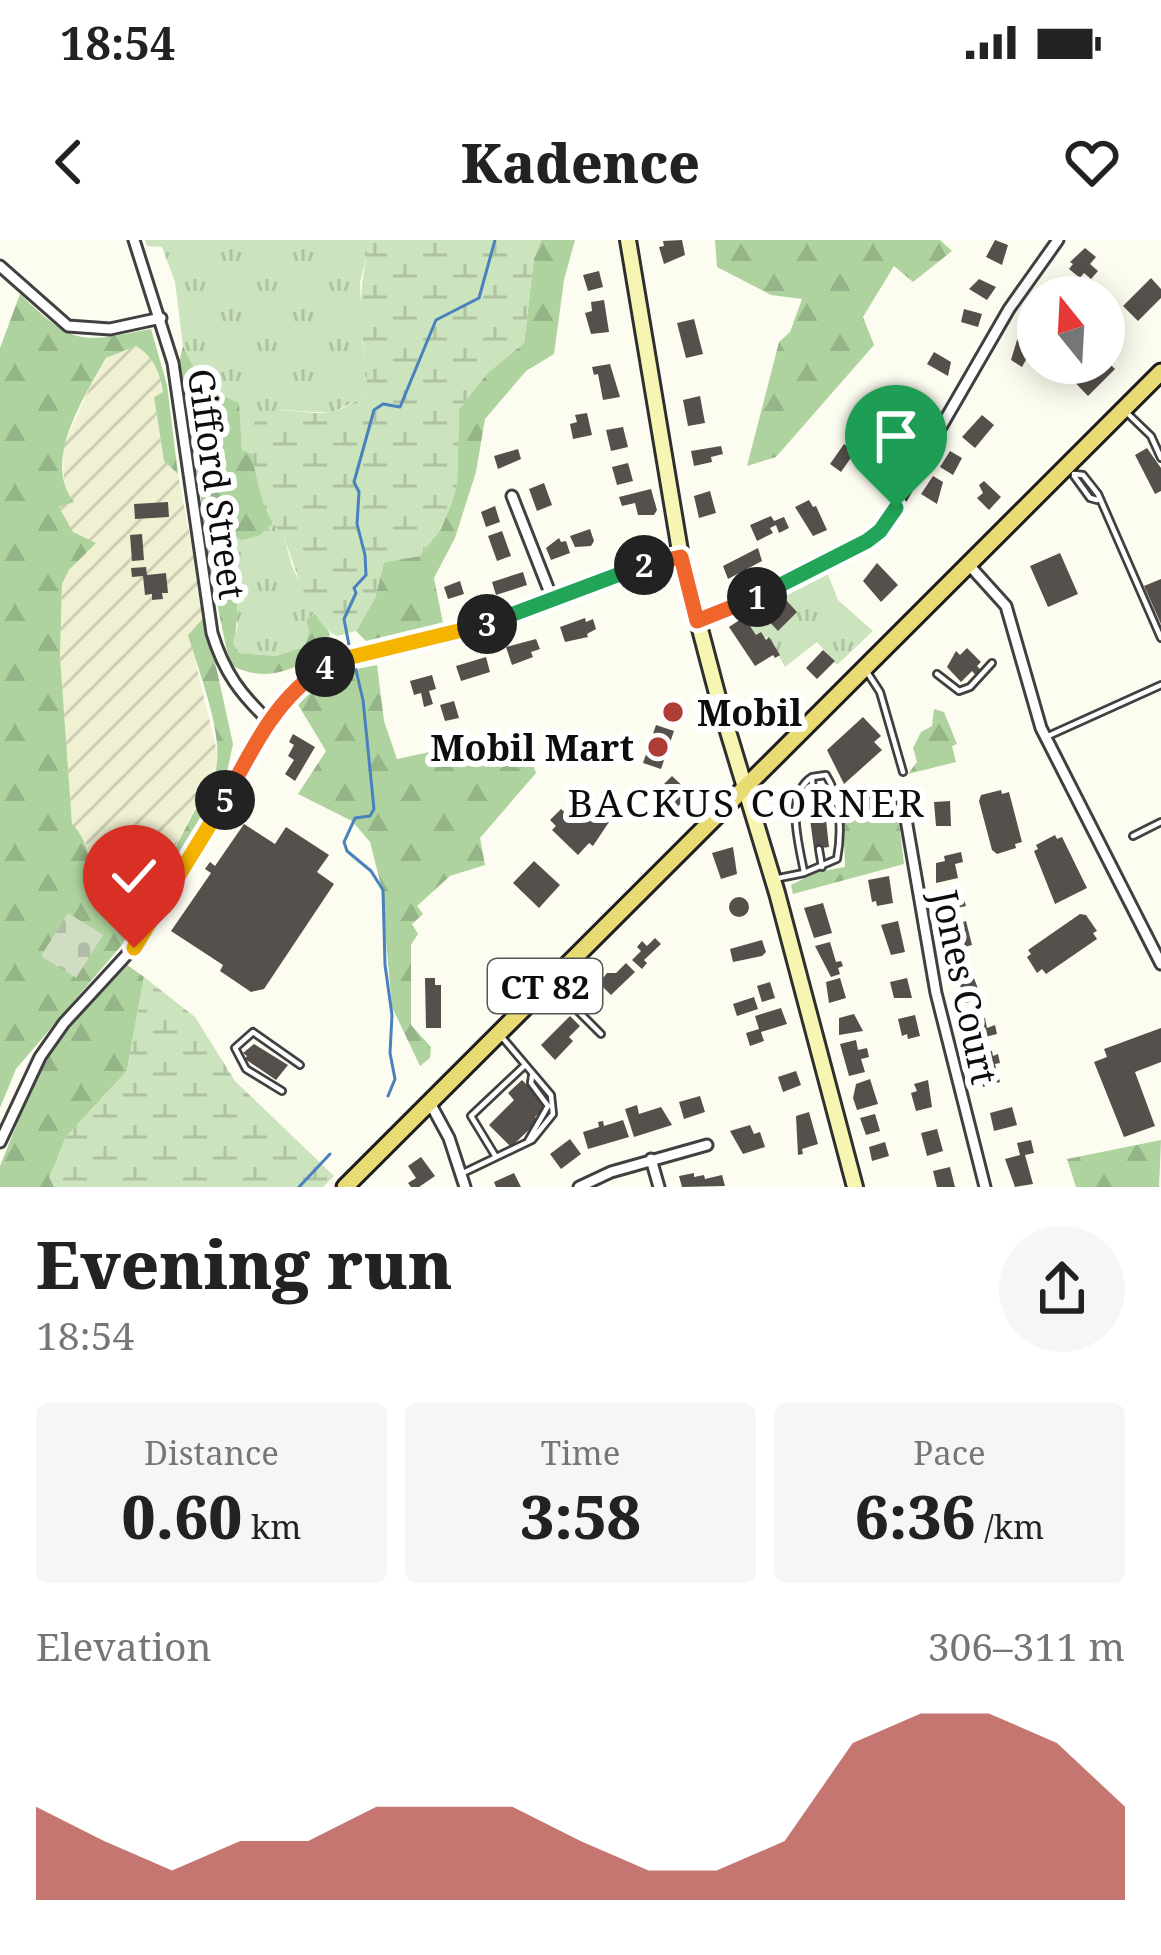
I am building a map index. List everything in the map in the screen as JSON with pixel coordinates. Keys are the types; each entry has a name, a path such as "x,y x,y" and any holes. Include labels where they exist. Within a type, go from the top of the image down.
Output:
{"main road":[{"path":"628,240 681,557 855,1187"},
{"name":"CT 82","path":"345,1187 1161,372"}],"street":[{"name":"Gifford Street","path":"134,240 173,363 212,633 222,668 240,695 270,722"},
{"path":"697,621 766,593 880,531 1009,309 1058,240"},
{"path":"0,266 68,326 110,329 161,318"},
{"path":"512,496 552,598"},
{"path":"0,1142 40,1057 64,1023 134,948 270,722 306,679 343,659 441,638 614,574 681,557"},
{"path":"969,566 998,593 1008,610 1046,738 1161,964"},
{"name":"Jones Court","path":"902,796 937,993 985,1187"},
{"path":"430,1103 449,1138 465,1187"},
{"path":"579,1187 707,1144"},
{"path":"651,1160 659,1187"}],"lane":[{"path":"1124,410 1151,436 1161,458"},
{"path":"1097,500 1090,498 1074,474 1083,475 1097,494 1161,638"},
{"path":"937,674 959,691 970,687 992,663"},
{"path":"863,667 880,692 903,772"},
{"path":"1046,738 1161,685"},
{"path":"773,879 804,873 837,859 841,839 834,787 826,775 812,776 798,794 796,823 804,873"},
{"path":"812,776 813,803"},
{"path":"1133,836 1161,823"},
{"path":"820,848 822,867"},
{"path":"541,990 560,1009 573,1006 601,1034"},
{"path":"282,1091 246,1069 235,1048 253,1033 300,1065"},
{"path":"461,1174 528,1142 548,1106 531,1083 532,1074 499,1033"},
{"path":"496,1157 471,1116 524,1066"}],"green space":[{"path":"145,240 371,240 360,282 363,352 370,379 363,397 332,413 282,410 250,439 253,454 242,450 238,403 211,392 194,371 183,346 175,282 162,247 147,246"},
{"path":"371,240 541,240 534,258 524,343 488,373 459,409 457,485 441,529 419,556 384,562 375,598 356,631 338,636 312,608 283,536 268,515 250,430 256,420 274,412 331,413 363,397 367,379 361,294"},
{"path":"541,240 575,240 554,354 526,371 485,419 476,472 455,538 434,578 443,623 367,642 356,631 375,598 384,562 419,556 441,529 457,485 459,409 488,372 524,343 534,258"},
{"path":"715,240 940,240 952,251 913,282 894,266 863,317 874,345 776,457 747,466 779,342 790,332 802,299 771,295 717,267"},
{"path":"20,294 53,323 78,336 107,337 151,329 167,385 178,474 164,461 154,397 163,392 160,378 136,346 106,358 78,409 64,448 65,486 74,502 59,507 73,532 96,543 62,584 60,656 72,824 101,883 136,893 154,888 215,772 214,723 188,635 205,616 233,744 224,786 138,926 16,1069 0,1108 0,348"},
{"path":"136,345 152,355 161,378 163,392 154,397 164,461 178,474 205,616 189,635 219,760 154,888 136,893 101,883 89,864 87,845 72,825 60,656 62,584 69,570 73,532 58,506 64,490 63,447 89,389 107,358"},
{"path":"183,346 204,382 239,403 242,450 253,454 273,524 260,535 242,540 221,529 216,533 236,600 233,643 239,653 276,656 304,647 309,632 306,619 317,613 330,634 323,653 290,669 257,674 232,666 200,519 201,499 179,363"},
{"path":"273,524 282,531 293,569 317,613 306,619 305,647 276,656 239,653 232,643 238,625 216,533 221,529 260,535"},
{"path":"827,572 838,600 873,631 837,665 817,642 785,667 769,638 756,635 742,614 712,625"},
{"path":"377,665 384,721 397,759 504,736 527,746 536,773 480,838 485,865 450,876 417,906 423,914 412,924 418,934 411,945 411,1025 431,1047 430,1058 420,1066 392,1007 381,885 370,842 352,821 298,794 326,751 294,698 342,672"},
{"path":"934,709 944,712 957,744 952,746 956,762 908,774 917,762 913,748 921,732 932,726"},
{"path":"867,788 883,791 882,807 899,823 904,864 793,894 791,885 817,872 845,867 843,809"},
{"path":"68,913 103,935 76,978 41,956"},
{"path":"126,964 144,977 127,1071 66,1137 50,1177 54,1187 0,1187 0,1166 38,1071 67,1030"},
{"path":"144,977 195,1017 235,1081 334,1176 323,1187 54,1187 49,1177 66,1137 127,1071"},
{"path":"1161,1140 1159,1187 1076,1187 1067,1159"}],"building":[{"path":"682,240 685,255 664,264 659,247 664,246 663,241"},
{"path":"995,240 1008,245 1002,265 986,257"},
{"path":"1085,248 1096,257 1090,264 1098,271 1094,276 1078,276 1069,269"},
{"path":"599,271 603,287 588,291 583,275"},
{"path":"1151,278 1161,289 1161,298 1138,321 1125,304"},
{"path":"979,279 996,287 987,300 969,289"},
{"path":"604,300 609,332 591,334 585,313 592,311 591,302"},
{"path":"964,309 982,314 978,327 961,322"},
{"path":"694,319 703,354 686,358 677,323"},
{"path":"934,352 951,362 948,376 927,364"},
{"path":"610,364 620,397 603,400 592,367"},
{"path":"1076,384 1100,384 1088,396"},
{"path":"700,396 705,423 688,426 683,400"},
{"path":"881,399 890,410 870,424 862,413"},
{"path":"587,413 592,435 573,439 570,424 577,422 575,415"},
{"path":"982,415 994,425 975,448 962,437"},
{"path":"623,427 628,447 611,451 606,430"},
{"path":"844,444 855,452 841,472 830,464"},
{"path":"721,446 723,454 694,466 691,451"},
{"path":"1147,448 1161,468 1161,491 1155,494 1135,455"},
{"path":"518,449 521,459 498,469 494,456"},
{"path":"950,451 962,458 953,475 940,467"},
{"path":"628,463 633,481 617,485 612,467"},
{"path":"933,476 943,482 937,504 921,494"},
{"path":"984,481 1001,497 989,510 977,498 983,493 979,485"},
{"path":"544,483 552,505 537,511 529,489"},
{"path":"651,489 654,515 638,515 635,503 622,506 619,497"},
{"path":"710,491 716,513 699,518 694,496"},
{"path":"809,500 827,530 813,536 795,507"},
{"path":"168,502 169,517 135,519 134,504"},
{"path":"495,506 500,522 486,527 481,512"},
{"path":"771,516 774,521 784,517 789,528 779,533 776,525 770,528 773,533 757,541 750,525"},
{"path":"590,529 591,546 575,547 570,536"},
{"path":"502,531 511,556 497,561 488,536"},
{"path":"142,534 144,560 132,561 130,535"},
{"path":"559,538 566,541 570,553 551,560 546,548"},
{"path":"758,548 762,561 728,579 723,566"},
{"path":"1060,553 1078,594 1048,607 1030,566"},
{"path":"877,563 898,585 881,602 863,581"},
{"path":"146,567 147,575 166,573 168,593 162,593 163,599 145,595 143,576 132,577 131,568"},
{"path":"523,572 527,585 496,595 492,582"},
{"path":"1161,579 1161,624 1144,586"},
{"path":"460,581 464,594 448,599 444,587"},
{"path":"786,600 797,612 778,631 767,619"},
{"path":"744,617 756,635 761,632 766,640 769,637 780,655 755,666 729,627"},
{"path":"585,618 586,622 593,619 596,629 588,637 565,642 560,627"},
{"path":"536,639 540,649 531,652 533,657 512,665 506,647"},
{"path":"967,648 981,662 977,666 986,675 980,680 972,671 961,682 947,667 956,651 960,655"},
{"path":"823,650 835,661 817,679 806,668"},
{"path":"486,657 490,672 461,681 456,666"},
{"path":"432,675 433,704 424,707 421,693 414,695 410,681"},
{"path":"454,701 459,718 445,721 440,705"},
{"path":"863,717 881,736 874,742 882,750 844,784 827,750"},
{"name":"Mobil Mart","path":"656,725 674,731 661,769 643,763"},
{"path":"293,734 315,747 295,781 285,774 294,760 288,756"},
{"name":"Mobil","path":"672,776 690,793 672,813 653,795"},
{"path":"1001,790 1002,794 1009,792 1022,842 997,854 979,801 981,795"},
{"path":"583,797 609,822 593,846 589,843 578,855 552,830 556,826 550,820 561,809 568,815"},
{"path":"950,801 951,826 936,826 934,802"},
{"path":"824,802 829,847 814,849 808,804"},
{"path":"244,824 275,844 286,827 329,855 317,872 334,884 264,989 251,992 220,971 223,965 171,931 211,873 205,869 210,862 215,866"},
{"path":"1055,835 1062,837 1087,888 1055,904 1034,851"},
{"path":"733,847 737,874 721,879 712,853"},
{"path":"961,852 963,862 955,864 958,878 936,883 936,863"},
{"path":"534,861 560,885 539,908 513,883"},
{"path":"889,876 893,903 877,906 868,880"},
{"path":"955,891 957,900 964,899 966,906 944,911 940,894"},
{"path":"739,897 749,907 739,917 729,907"},
{"path":"823,903 832,933 814,938 804,908"},
{"path":"1080,914 1097,931 1093,933 1097,939 1046,974 1042,969 1037,973 1028,950"},
{"path":"898,921 905,952 891,955 881,925"},
{"path":"966,921 972,945 953,950 950,926"},
{"path":"655,938 661,944 644,960 642,969 632,960 641,951 637,947"},
{"path":"762,940 766,952 762,956 733,962 730,949"},
{"path":"830,942 836,962 843,966 838,968 840,974 831,977 815,946"},
{"path":"626,963 635,972 611,995 599,983"},
{"path":"972,973 982,999 965,1003 960,976"},
{"path":"425,978 435,978 435,985 441,985 441,1028 426,1028"},
{"path":"840,978 846,998 829,1003 826,982"},
{"path":"907,978 912,998 894,998 890,982"},
{"path":"770,982 775,998 762,1002 757,986"},
{"path":"754,997 758,1009 737,1016 733,1004"},
{"path":"781,1008 787,1024 761,1032 764,1041 750,1046 746,1033 759,1029 755,1016"},
{"path":"854,1014 863,1031 839,1035 839,1018"},
{"path":"915,1015 920,1036 908,1039 907,1034 902,1036 898,1019"},
{"path":"570,1016 580,1026 555,1060 541,1045"},
{"path":"985,1018 987,1028 995,1025 997,1034 973,1040 969,1022"},
{"path":"1161,1028 1161,1062 1135,1072 1155,1126 1124,1137 1094,1062 1107,1057 1104,1049"},
{"path":"856,1040 858,1050 867,1048 869,1057 861,1059 865,1072 849,1076 840,1044"},
{"path":"254,1044 288,1065 276,1080 245,1059 243,1053"},
{"path":"992,1051 993,1056 998,1054 1000,1063 995,1064 1000,1082 983,1087 979,1054"},
{"path":"796,1071 801,1085 783,1092 778,1077"},
{"path":"870,1079 878,1104 857,1110 856,1084"},
{"path":"522,1080 547,1105 511,1147 489,1125 514,1100 508,1093"},
{"path":"928,1080 932,1107 916,1111 911,1093 917,1091 914,1084"},
{"path":"700,1096 705,1112 684,1119 679,1102"},
{"path":"637,1105 639,1114 661,1107 672,1125 634,1137 625,1109"},
{"path":"1012,1107 1017,1125 994,1131 990,1113"},
{"path":"809,1112 818,1144 798,1155 796,1116"},
{"path":"875,1114 880,1131 866,1135 860,1118"},
{"path":"623,1120 629,1137 588,1149 583,1132 599,1127 598,1122 603,1121 604,1126"},
{"path":"750,1125 754,1134 760,1132 765,1147 743,1154 730,1131"},
{"path":"937,1129 943,1151 927,1156 921,1133"},
{"path":"570,1139 581,1154 561,1169 550,1154"},
{"path":"1031,1140 1034,1153 1025,1155 1033,1184 1015,1187 1005,1159 1020,1155 1017,1143"},
{"path":"885,1142 889,1156 872,1161 869,1147"},
{"path":"421,1157 435,1176 411,1187 408,1183 416,1178 408,1166"},
{"path":"950,1167 955,1187 937,1187 933,1171"},
{"path":"514,1173 521,1187 496,1187 494,1182"},
{"path":"694,1173 705,1179 722,1175 725,1186 682,1187 679,1176"}],"waterway":[{"path":"349,645 344,619 354,588 366,575 357,524 359,492 354,482 374,410 383,404 400,407 436,320 479,298 495,240"},
{"path":"355,666 374,809 370,816 355,818 344,842 383,890 395,1079 388,1096"},
{"path":"299,1187 330,1154"}],"place":[{"name":"Mobil","path":"673,712"},
{"name":"Mobil Mart","path":"658,747"}],"district":[{"name":"BACKUS CORNER","path":"747,801"}],"route":[{"path":"134,948 270,722 306,679 325,667 441,638 614,574 681,557 697,621 766,593 867,541 896,508"}]}
